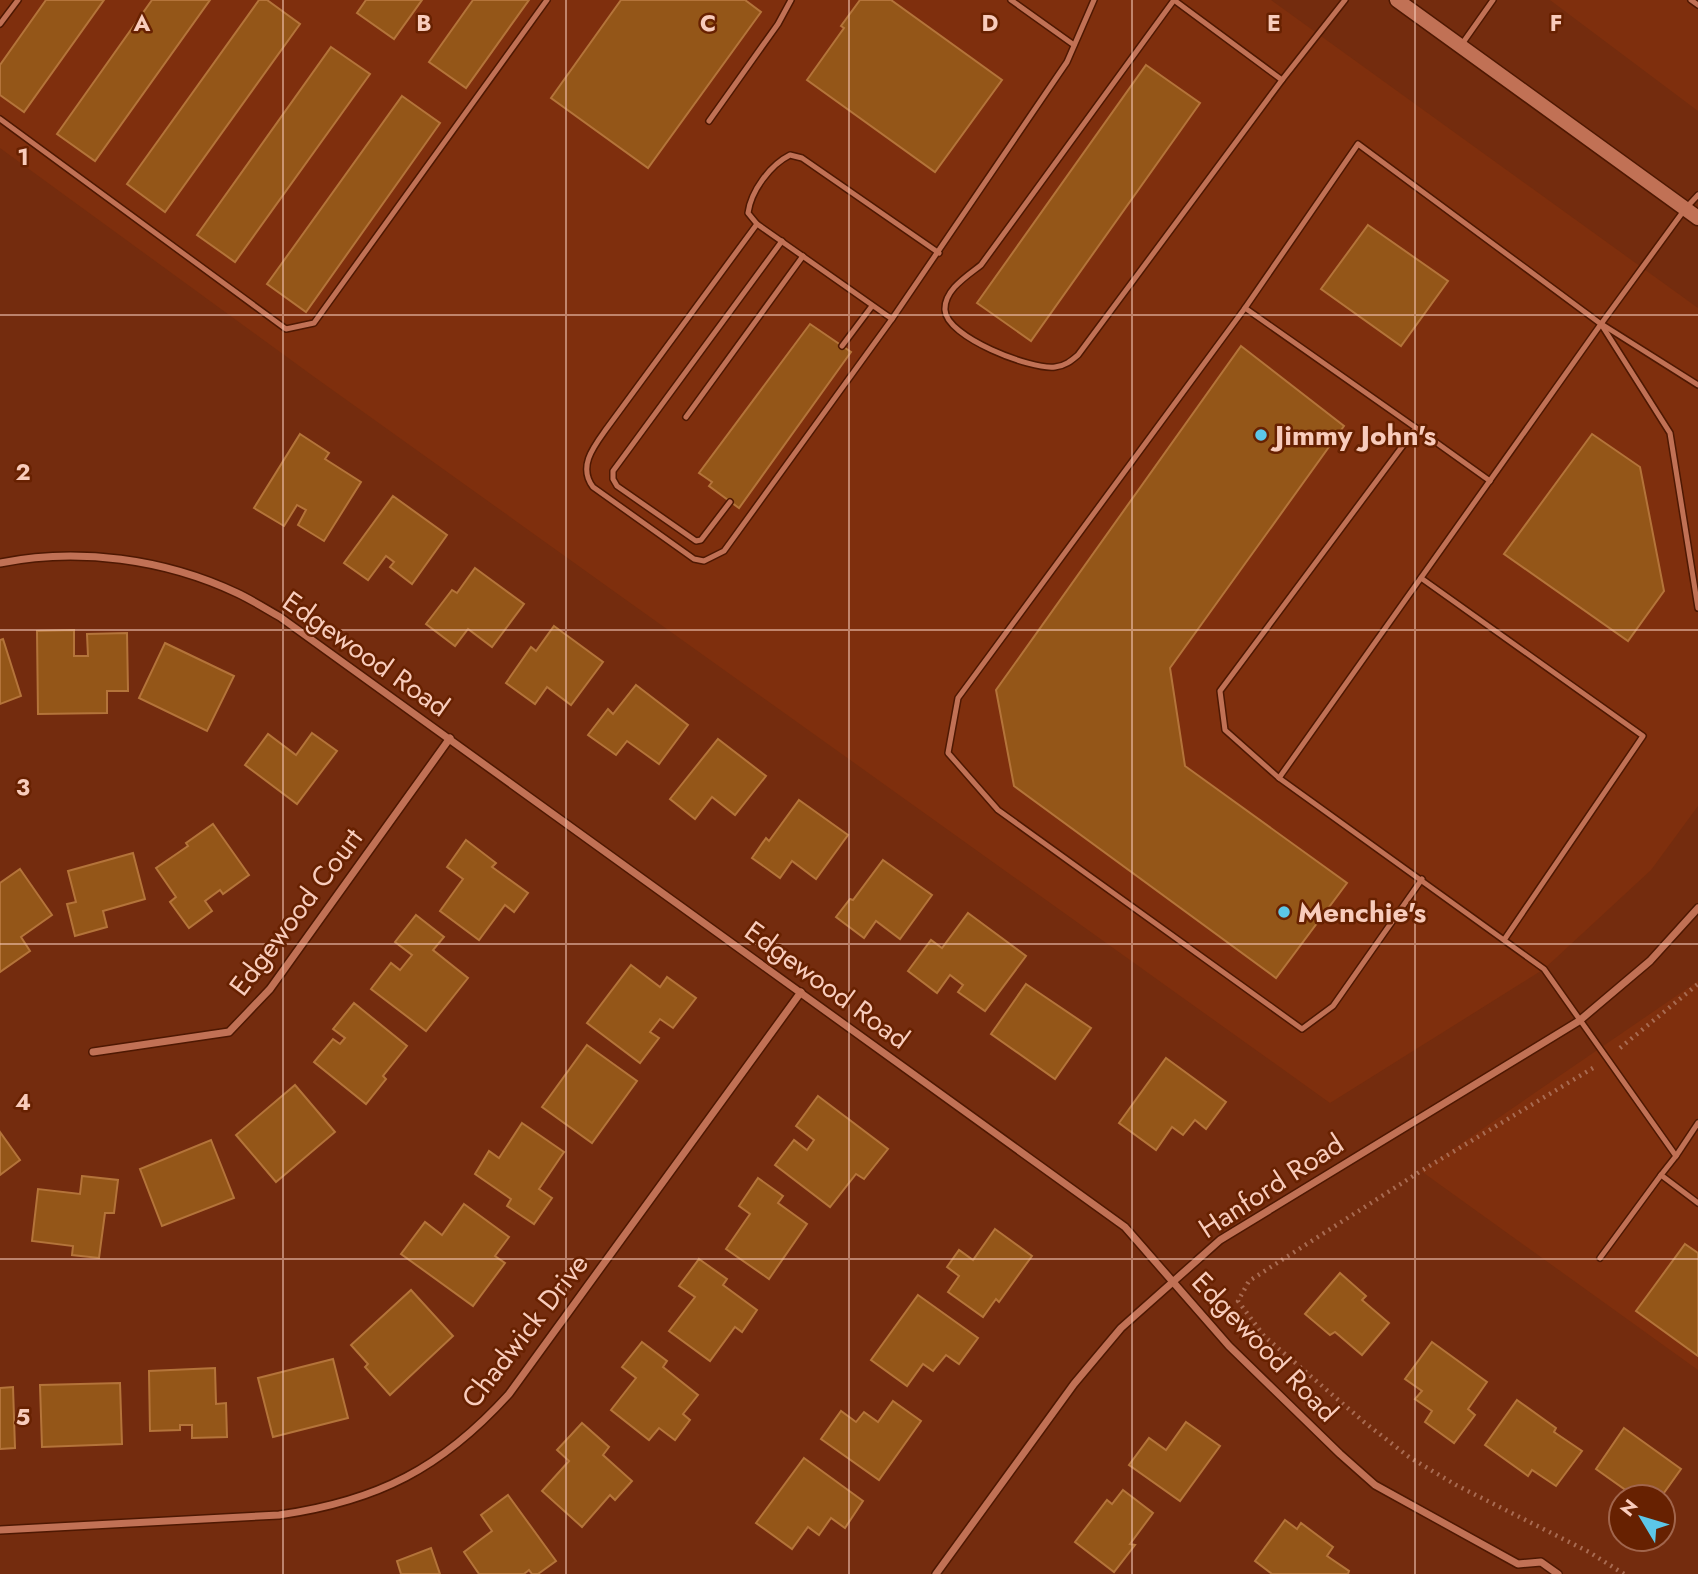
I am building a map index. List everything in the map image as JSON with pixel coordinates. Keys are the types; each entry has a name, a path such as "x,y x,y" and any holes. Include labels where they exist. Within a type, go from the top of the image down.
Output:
{"main road":[{"path":"1396,0 1698,218"}],"street":[{"name":"Edgewood Road","path":"0,563 38,557 75,556 135,561 193,575 237,593 280,617 1125,1227 1229,1346 1375,1485 1518,1564 1541,1562 1558,1574"},
{"name":"Edgewood Court","path":"93,1052 229,1032 270,989 450,738"},
{"name":"Hanford Road","path":"936,1574 1074,1384 1121,1328 1220,1240 1579,1021 1650,961 1698,908"},
{"name":"Chadwick Drive","path":"0,1530 265,1516 310,1511 374,1493 434,1461 462,1442 509,1394 801,992"}],"lane":[{"path":"0,24 18,0"},
{"path":"0,119 285,330 314,323 547,0"},
{"path":"709,121 778,24 791,0"},
{"path":"1011,0 1073,45"},
{"path":"757,224 588,458 587,472 593,487 694,559 704,561 724,551 939,253 1067,62 1094,0"},
{"path":"1282,80 1174,0 981,265 961,281 947,298 944,308 946,318 953,327 974,340 1020,362 1042,367 1068,364 1078,355 1282,80 1345,0"},
{"path":"1461,46 1493,0"},
{"path":"1691,0 1698,5"},
{"path":"1422,879 1333,1006 1302,1029 998,810 948,753 958,698 1245,308 1358,144 1601,324 1698,385"},
{"path":"892,319 757,224 748,213 750,200 778,161 790,155 802,158 939,253"},
{"path":"1279,778 1601,324 1698,195"},
{"path":"730,502 701,540 696,541 617,486 613,471 782,242"},
{"path":"686,417 803,256"},
{"path":"842,346 872,306"},
{"path":"1245,308 1490,481"},
{"path":"1601,324 1670,433 1698,608"},
{"path":"1416,428 1220,691 1225,730 1279,778 1544,969 1676,1156"},
{"path":"1421,578 1643,737 1504,940"},
{"path":"1600,1258 1698,1123"},
{"path":"1661,1175 1698,1203"}],"path":[{"path":"1624,1574 1589,1552 1456,1486 1409,1457 1264,1336 1238,1301 1248,1281 1421,1171 1607,1060 1698,984"}],"shaded area":[{"path":"0,0 1271,0 1698,308 1698,806 1651,870 1544,969 1330,1103 313,376 0,148"},
{"path":"1550,0 1698,0 1698,111"},
{"path":"1698,981 1698,1370 1421,1171"}],"building":[{"path":"46,0 104,0 24,112 0,95 0,65"},
{"path":"152,0 210,0 95,161 57,134"},
{"path":"259,0 267,0 300,24 165,212 127,184"},
{"path":"366,0 422,0 394,39 357,13"},
{"path":"473,0 529,0 466,88 429,62"},
{"path":"621,0 745,0 761,12 648,168 551,98"},
{"path":"860,0 891,0 1002,80 935,172 807,80 844,28 841,26"},
{"path":"331,47 370,74 235,262 197,235"},
{"path":"1146,65 1200,103 1031,341 977,303"},
{"path":"402,96 440,123 306,312 267,284"},
{"path":"1368,225 1448,281 1401,346 1321,289"},
{"path":"810,324 851,352 739,508 709,486 712,482 699,473"},
{"path":"1241,346 1344,426 1170,668 1185,766 1347,883 1276,978 1014,786 996,690"},
{"path":"300,434 329,453 325,459 361,482 324,541 298,525 306,510 297,505 284,526 254,508"},
{"path":"1592,434 1640,467 1664,591 1628,641 1504,554"},
{"path":"393,496 447,535 412,584 390,567 394,562 386,556 368,580 344,563"},
{"path":"475,568 524,604 492,647 468,629 455,646 426,624 452,590 457,593"},
{"path":"554,626 603,662 571,705 547,687 535,704 506,683 531,647 536,651"},
{"path":"74,630 74,656 88,656 87,634 127,633 128,691 107,691 107,713 38,714 37,631"},
{"path":"3,639 21,696 0,704 0,640"},
{"path":"165,643 234,676 207,731 139,698"},
{"path":"636,685 688,725 659,764 627,741 616,755 588,735 608,709 613,714"},
{"path":"312,733 337,751 297,804 245,765 268,734 296,755"},
{"path":"718,739 766,776 735,815 712,797 695,819 670,799"},
{"path":"799,800 848,835 816,879 792,861 780,878 752,858 766,838 769,841"},
{"path":"213,824 249,875 223,894 220,890 205,901 212,911 189,928 170,902 176,897 156,868 188,846 186,843"},
{"path":"466,840 496,863 492,867 528,893 514,912 505,905 479,940 440,911 463,879 447,867"},
{"path":"133,853 145,899 103,911 107,927 75,936 67,904 76,902 68,871"},
{"path":"883,860 932,895 900,939 876,921 864,938 836,917 850,899 853,900"},
{"path":"20,869 52,915 21,937 30,951 0,972 0,883"},
{"path":"968,913 1026,956 985,1011 958,992 963,985 950,975 937,993 908,971 931,940 942,948"},
{"path":"416,915 444,937 433,950 468,978 426,1031 371,989 391,963 400,970 412,955 395,942"},
{"path":"631,965 660,987 667,977 696,998 673,1028 660,1019 650,1032 659,1038 640,1063 587,1023"},
{"path":"1026,984 1091,1028 1055,1079 991,1034"},
{"path":"354,1003 407,1046 383,1076 386,1079 366,1104 314,1062 333,1039 340,1044 345,1038 333,1029"},
{"path":"587,1045 637,1081 592,1143 542,1107"},
{"path":"1166,1058 1226,1102 1206,1129 1195,1120 1183,1135 1172,1127 1156,1150 1119,1123"},
{"path":"295,1085 335,1132 276,1182 236,1135"},
{"path":"818,1096 888,1149 864,1179 856,1174 830,1207 775,1165 794,1140 807,1150 814,1140 796,1126"},
{"path":"522,1123 564,1152 539,1189 552,1198 534,1224 507,1206 511,1199 475,1174 489,1151 499,1158"},
{"path":"0,1132 20,1160 0,1175"},
{"path":"211,1140 234,1198 162,1226 140,1169"},
{"path":"82,1176 118,1180 114,1213 105,1213 99,1258 72,1255 73,1246 32,1241 38,1189 80,1194"},
{"path":"758,1178 783,1196 778,1203 807,1224 769,1279 726,1249 750,1214 739,1206"},
{"path":"464,1204 509,1237 495,1256 505,1263 473,1306 401,1254 425,1222 442,1235"},
{"path":"995,1229 1032,1256 999,1302 996,1299 983,1317 948,1292 959,1276 947,1267 959,1250 973,1260"},
{"path":"1685,1244 1698,1253 1698,1356 1636,1311"},
{"path":"699,1259 727,1279 723,1285 757,1310 742,1332 735,1327 710,1361 669,1331 695,1297 679,1286"},
{"path":"1340,1273 1366,1296 1362,1300 1389,1323 1362,1355 1335,1332 1330,1335 1305,1314"},
{"path":"411,1290 453,1336 390,1395 365,1367 368,1364 351,1345"},
{"path":"918,1295 978,1338 959,1364 946,1355 933,1371 923,1364 907,1386 871,1360"},
{"path":"642,1342 667,1361 663,1367 698,1395 683,1414 690,1420 675,1440 659,1428 649,1440 611,1410 636,1378 622,1367"},
{"path":"1432,1342 1487,1382 1468,1409 1475,1415 1454,1443 1425,1422 1432,1411 1415,1399 1422,1391 1405,1379"},
{"path":"333,1359 348,1418 273,1437 258,1378"},
{"path":"215,1368 216,1404 226,1403 227,1437 192,1438 192,1425 180,1425 180,1430 150,1431 149,1371"},
{"path":"120,1383 122,1444 42,1447 40,1385"},
{"path":"13,1387 15,1448 0,1449 0,1388"},
{"path":"1517,1400 1556,1428 1554,1432 1582,1451 1556,1486 1532,1470 1528,1476 1485,1445"},
{"path":"893,1401 921,1421 879,1480 821,1439 841,1411 856,1422 864,1412 878,1422"},
{"path":"1186,1422 1220,1446 1180,1501 1129,1465 1149,1438 1166,1450"},
{"path":"582,1423 609,1447 603,1455 632,1481 615,1500 610,1495 582,1527 542,1491 569,1461 557,1450"},
{"path":"1624,1428 1681,1469 1671,1483 1616,1483 1596,1469"},
{"path":"804,1458 863,1501 845,1528 831,1518 819,1535 808,1527 792,1549 756,1523"},
{"path":"1123,1490 1153,1513 1130,1544 1135,1545 1114,1572 1075,1542 1107,1500 1112,1504"},
{"path":"508,1495 556,1561 538,1574 532,1574 529,1570 524,1574 479,1574 464,1552 492,1531 481,1515"},
{"path":"1285,1520 1297,1529 1301,1523 1333,1547 1327,1556 1349,1571 1348,1574 1272,1574 1255,1561"},
{"path":"431,1548 440,1574 401,1574 397,1561"}],"place":[{"name":"Jimmy John's","path":"1261,435"},
{"name":"Menchie's","path":"1284,912"}]}
